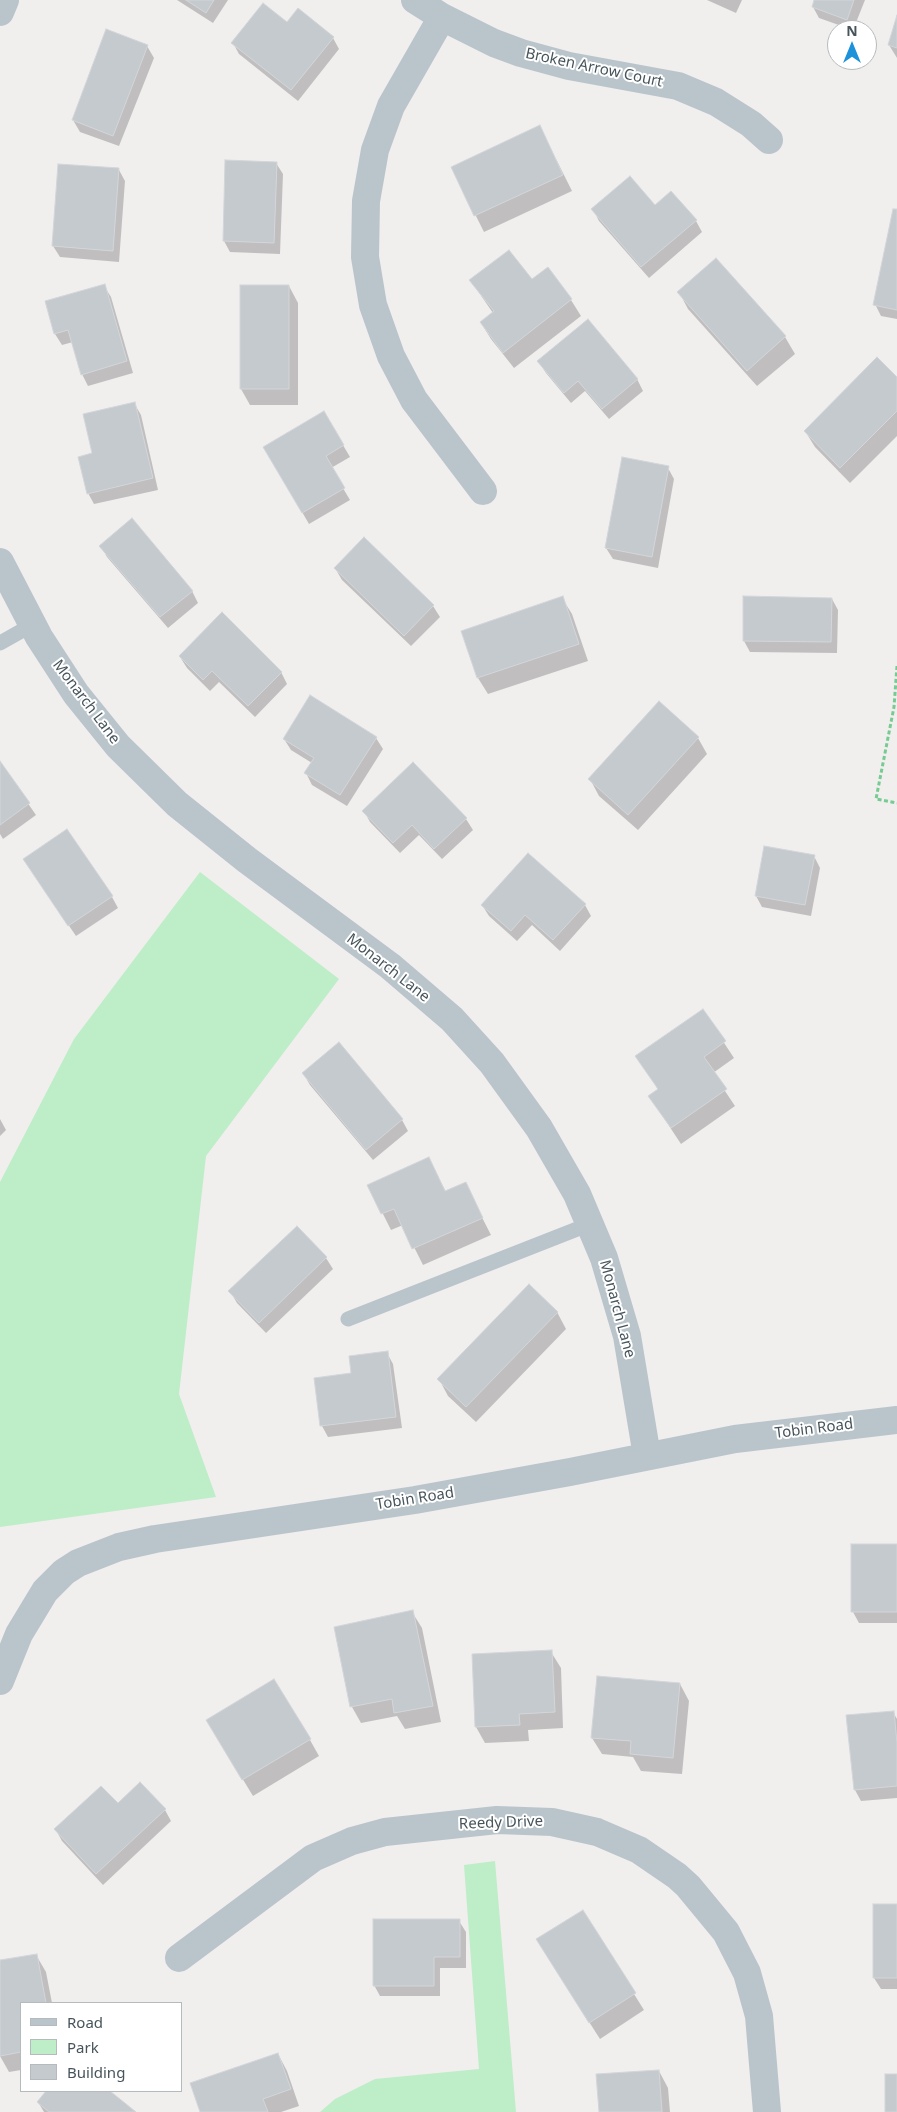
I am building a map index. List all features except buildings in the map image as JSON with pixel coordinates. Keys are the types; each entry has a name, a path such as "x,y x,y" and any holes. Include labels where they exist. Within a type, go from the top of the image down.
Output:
{"street":[{"path":"0,12 5,0"},
{"name":"Broken Arrow Court","path":"415,0 442,18 494,43 521,52 569,66 678,86 716,102 750,124 769,140"},
{"path":"442,18 391,106 375,150 366,201 365,257 374,305 391,356 414,400 483,491"},
{"name":"Monarch Lane","path":"0,562 32,625 82,701 118,746 177,804 247,860 390,966 452,1019 492,1063 539,1128 577,1194 604,1258 627,1336 647,1456"},
{"name":"Tobin Road","path":"0,1681 19,1634 45,1592 64,1572 78,1563 119,1547 416,1500 735,1439 897,1420"},
{"name":"Reedy Drive","path":"179,1958 313,1858 352,1841 385,1832 497,1820 552,1822 597,1832 639,1850 677,1876 688,1886 726,1932 747,1972 759,2016 767,2112"}],"lane":[{"path":"0,642 32,625"},
{"path":"348,1319 590,1224"}],"path":[{"path":"897,666 894,707 876,799 897,803"}],"green space":[{"path":"200,872 339,979 206,1156 179,1394 216,1497 0,1527 0,1182 74,1039"},
{"path":"495,1861 516,2112 320,2112 335,2099 375,2079 479,2069 464,1865"}]}
